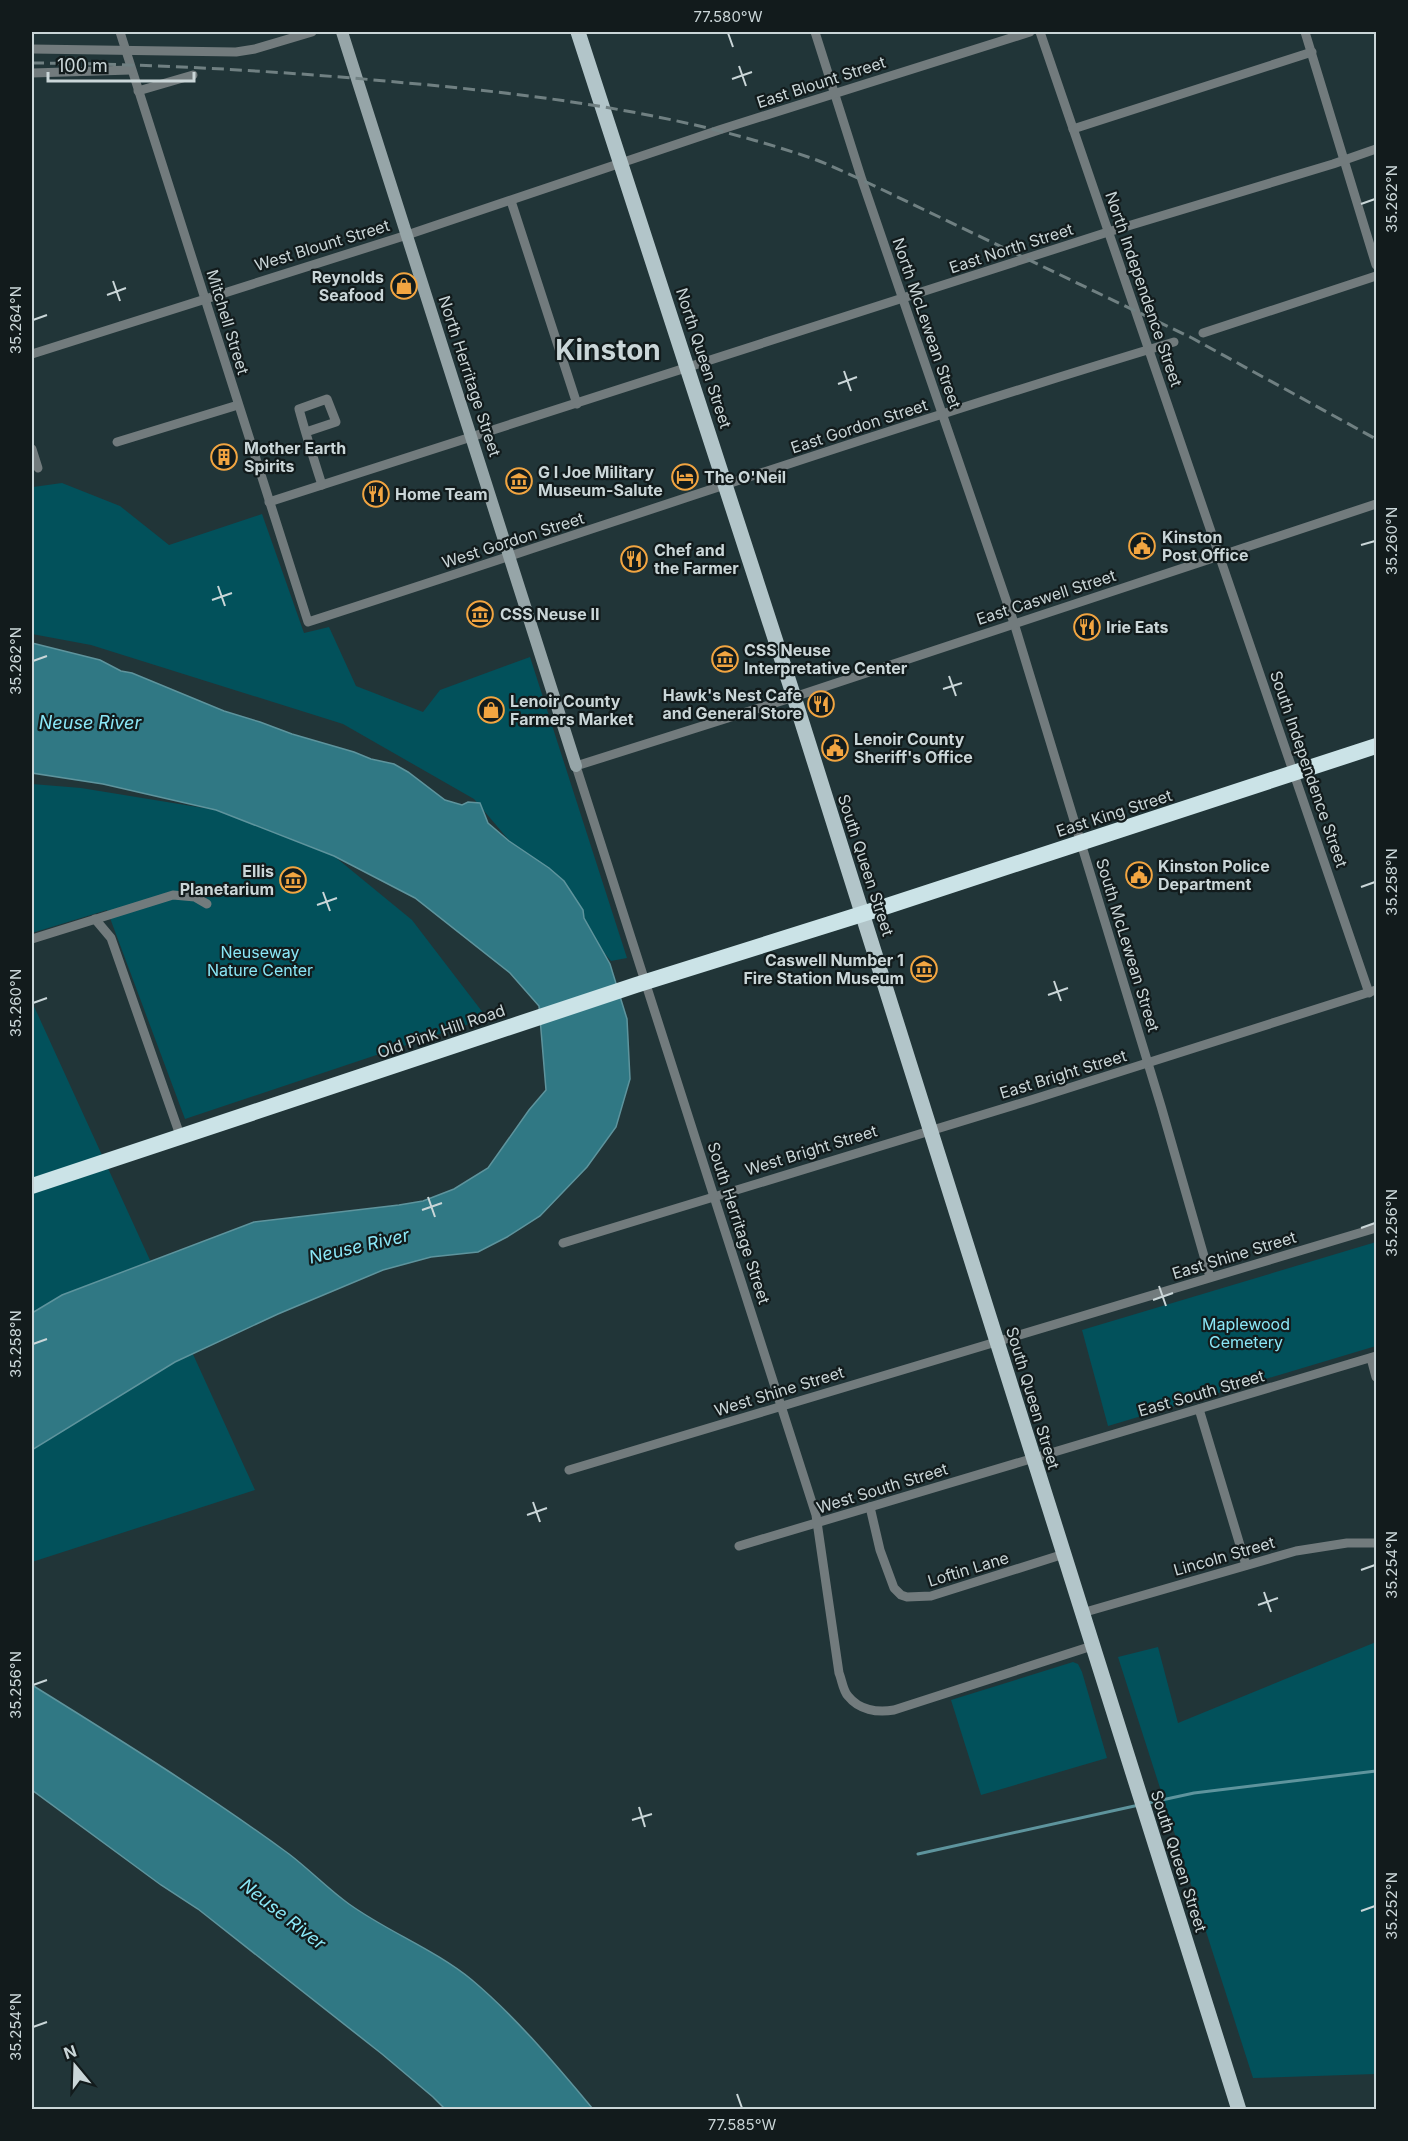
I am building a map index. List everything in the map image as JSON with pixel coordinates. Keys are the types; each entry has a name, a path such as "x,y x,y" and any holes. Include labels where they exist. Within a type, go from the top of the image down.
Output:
{"highway":[{"name":"East King Street","path":"863,914 1377,746"},
{"name":"Old Pink Hill Road","path":"32,1186 641,984 863,914"}],"main road":[{"name":"North Queen Street","path":"578,32 794,697"},
{"name":"South Queen Street","path":"794,697 1239,2109"}],"street":[{"name":"Mitchell Street","path":"120,32 308,621"},
{"path":"32,48 236,52 255,49 312,32"},
{"name":"North Herritage Street","path":"342,32 576,766"},
{"name":"North McLewean Street","path":"815,32 942,415 1014,623"},
{"name":"East Blount Street","path":"622,164 719,130 1030,32"},
{"name":"North Independence Street","path":"1040,32 1219,556"},
{"path":"1305,32 1377,265"},
{"path":"1073,129 1312,51"},
{"path":"32,73 131,70"},
{"path":"138,91 193,75"},
{"name":"East North Street","path":"269,502 1108,232 1377,149"},
{"name":"West Blount Street","path":"32,354 206,297 408,235 622,164"},
{"path":"511,201 577,404"},
{"path":"1203,333 1377,276"},
{"name":"East Gordon Street","path":"726,486 819,454 1174,342"},
{"path":"117,442 238,405"},
{"path":"306,432 322,486"},
{"path":"32,449 38,468"},
{"name":"West Gordon Street","path":"308,621 726,486"},
{"name":"East Caswell Street","path":"576,766 794,697 1377,504"},
{"name":"South Independence Street","path":"1219,556 1373,992"},
{"name":"South McLewean Street","path":"1014,623 1082,842 1210,1278"},
{"name":"South Herritage Street","path":"576,766 641,984 715,1196 816,1515 839,1673 847,1695 861,1707 882,1712 894,1710 1092,1646"},
{"path":"32,939 173,895 195,897 207,904"},
{"path":"95,919 111,938 181,1138"},
{"name":"East Bright Street","path":"930,1129 1373,992"},
{"name":"West Bright Street","path":"563,1243 930,1129"},
{"name":"East Shine Street","path":"997,1341 1377,1228"},
{"name":"West Shine Street","path":"569,1470 997,1341"},
{"path":"1374,1357 1377,1377"},
{"name":"East South Street","path":"1033,1458 1374,1357"},
{"path":"1199,1409 1246,1566"},
{"name":"West South Street","path":"739,1546 1033,1458"},
{"name":"Loftin Lane","path":"870,1507 880,1550 894,1588 901,1595 908,1597 931,1596 1064,1554"},
{"name":"Lincoln Street","path":"1082,1613 1317,1547 1377,1542"}],"green space":[{"path":"62,483 120,506 169,545 262,514 304,633 329,627 356,686 423,712 440,690 530,657 627,958 611,961 474,799 343,724 91,645 32,634 32,491 33,487"},
{"name":"Neuseway Nature Center","path":"32,784 81,788 216,810 334,856 412,920 487,1018 185,1119 107,910 32,933"},
{"path":"32,1002 255,1490 32,1562"},
{"name":"Maplewood Cemetery","path":"1376,1242 1376,1346 1108,1426 1082,1330"},
{"path":"1376,1642 1376,2074 1253,2078 1118,1657 1158,1647 1178,1723"},
{"path":"1073,1662 1078,1664 1082,1672 1107,1758 981,1795 951,1700"}],"water":[{"name":"Neuse River","path":"32,643 100,660 121,671 132,673 224,711 371,759 394,764 445,800 462,805 468,802 480,803 488,823 564,881 583,910 584,918 610,964 627,1019 630,1079 616,1127 587,1167 540,1216 507,1237 478,1252 431,1257 383,1270 278,1314 175,1362 32,1450 32,1313 62,1295 254,1222 399,1205 423,1201 454,1189 488,1168 546,1090 539,1006 510,973 415,898 334,856 216,810 103,784 32,773"},
{"name":"Neuse River","path":"32,1685 130,1746 226,1810 289,1854 341,1898 364,1914 442,1959 472,1980 520,2026 593,2109 445,2109 382,2054 198,1909 161,1885 32,1790"}],"waterway":[{"path":"1148,1803 1194,1793 1376,1771"},
{"path":"918,1854 1139,1805"}],"railway":[{"path":"32,63 219,69 313,75 508,93 660,117 759,142 808,157 842,171 1192,338 1376,439"}],"place":[{"name":"Reynolds Seafood","path":"404,286"},
{"name":"Mother Earth Spirits","path":"224,457"},
{"name":"The O'Neil","path":"685,477"},
{"name":"G I Joe Military Museum-Salute","path":"519,481"},
{"name":"Home Team","path":"376,494"},
{"name":"Kinston Post Office","path":"1142,546"},
{"name":"Chef and the Farmer","path":"634,559"},
{"name":"CSS Neuse II","path":"480,614"},
{"name":"Irie Eats","path":"1087,627"},
{"name":"CSS Neuse Interpretative Center","path":"725,659"},
{"name":"Hawk's Nest Cafe and General Store","path":"821,704"},
{"name":"Lenoir County Farmers Market","path":"491,710"},
{"name":"Lenoir County Sheriff's Office","path":"835,748"},
{"name":"Kinston Police Department","path":"1139,875"},
{"name":"Ellis Planetarium","path":"293,880"},
{"name":"Caswell Number 1 Fire Station Museum","path":"924,969"}],"district":[{"name":"Kinston","path":"608,350"}]}
